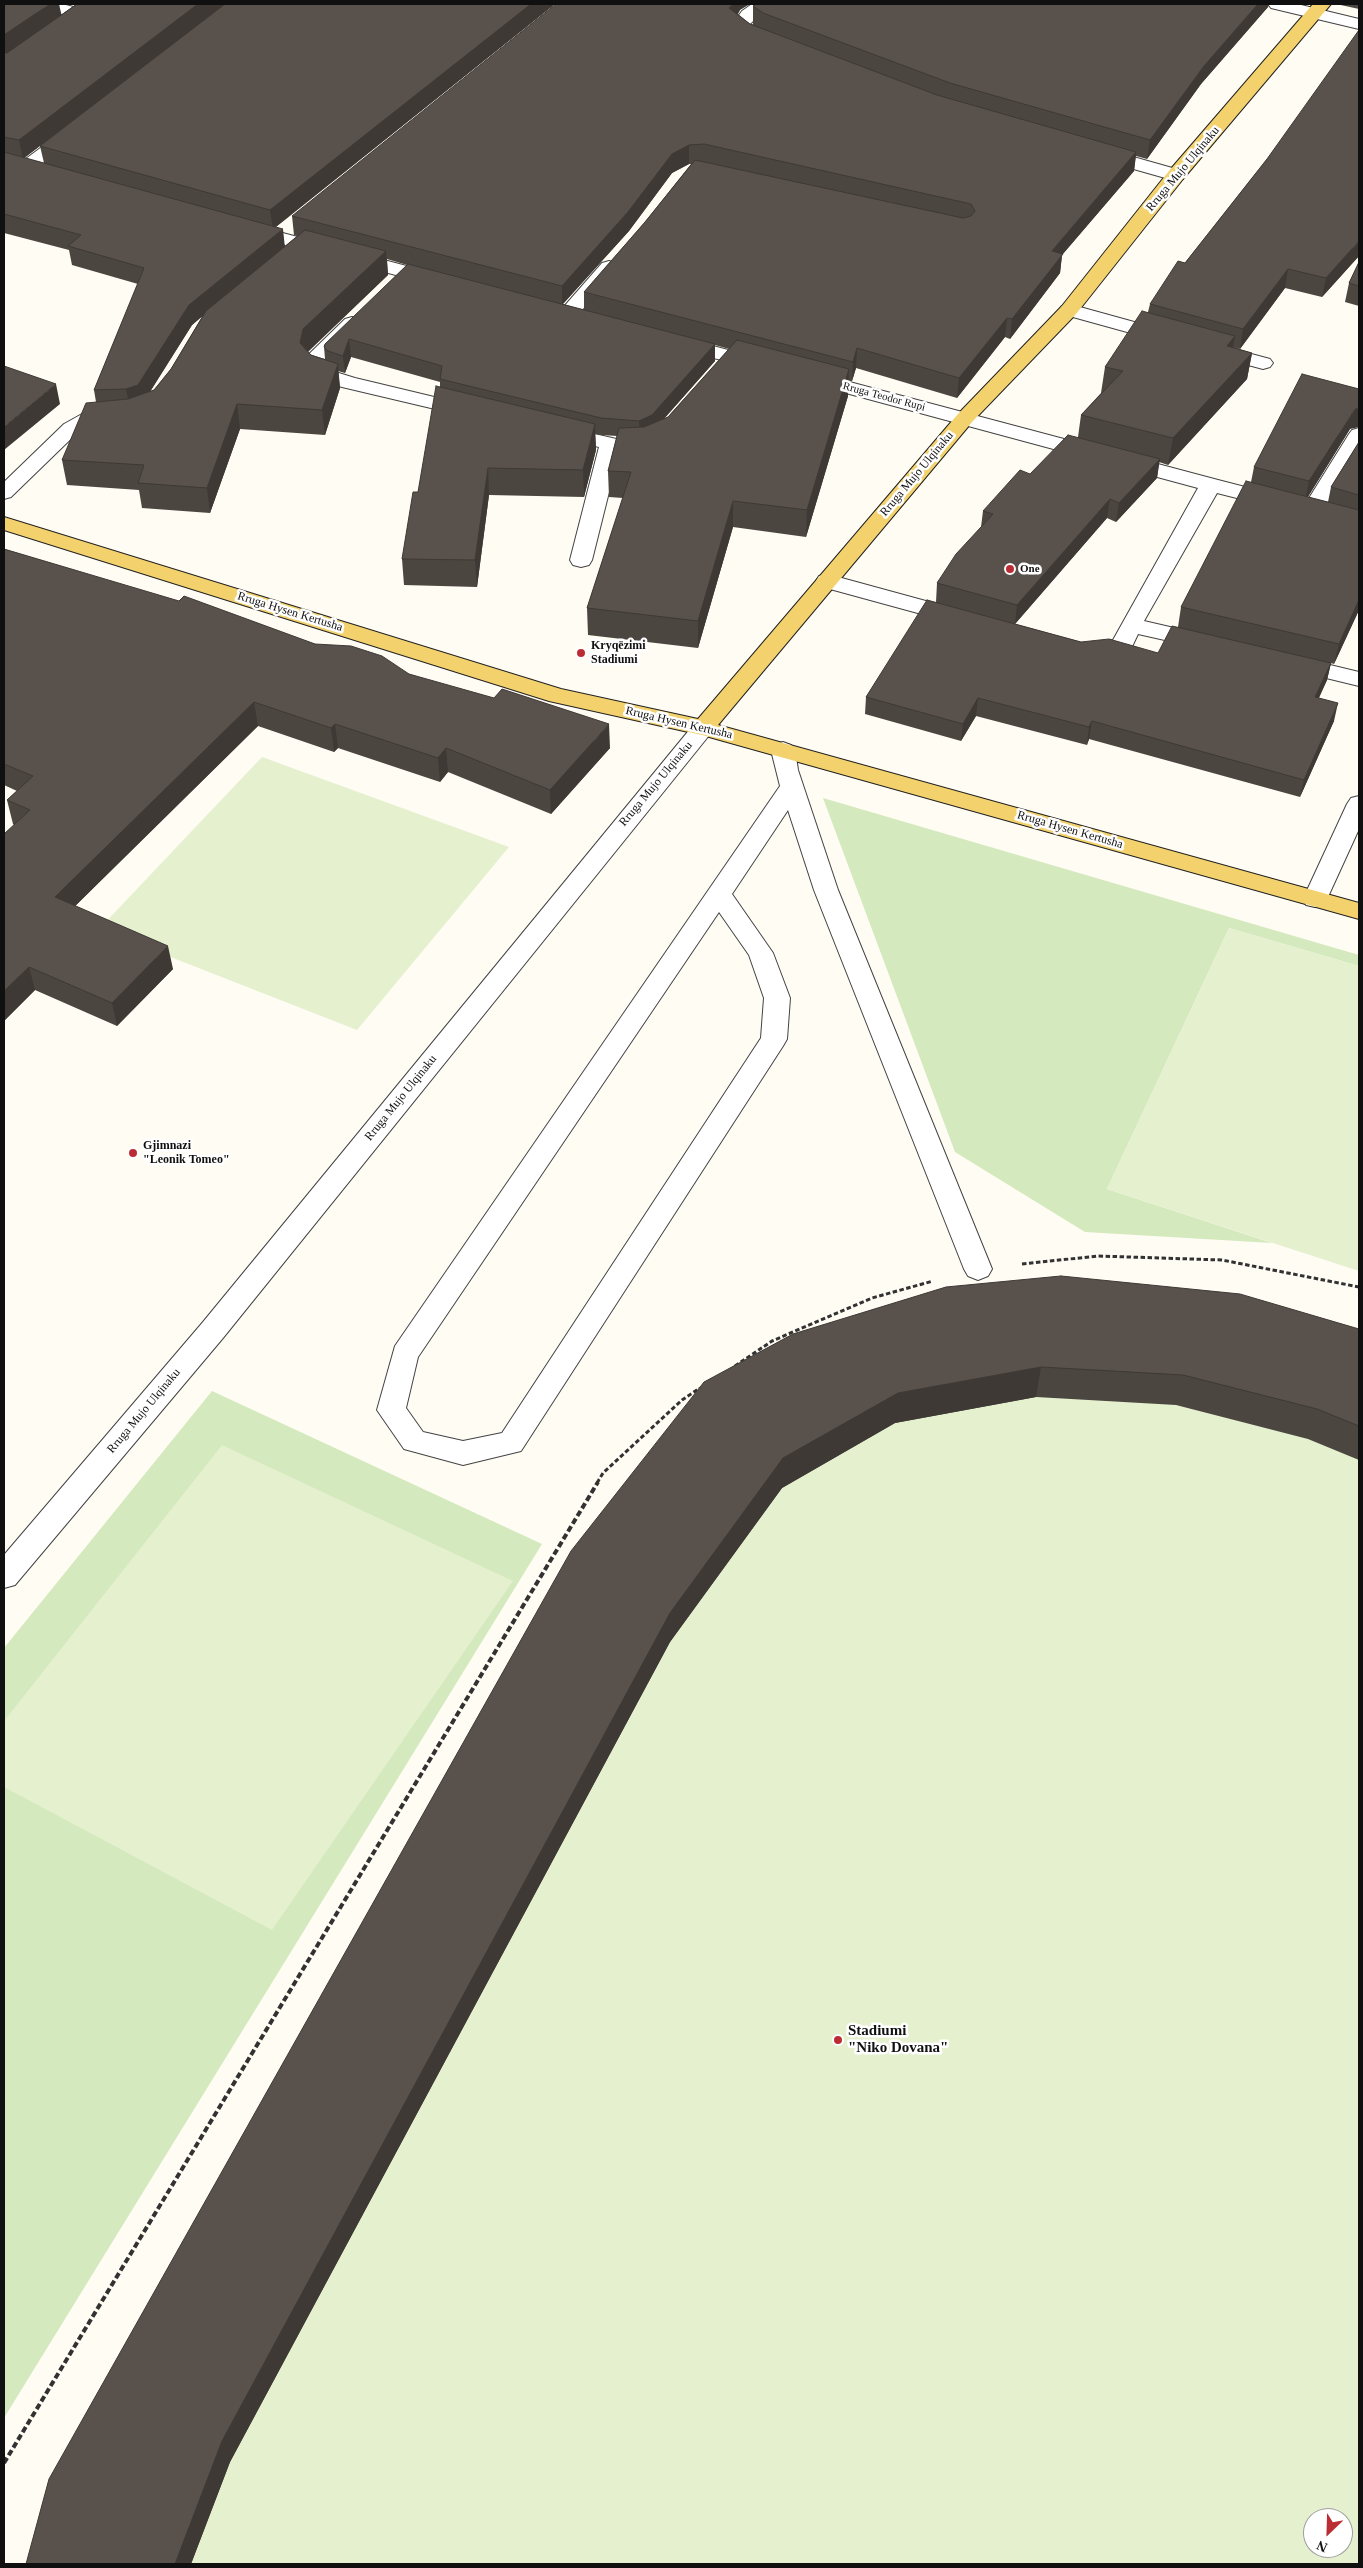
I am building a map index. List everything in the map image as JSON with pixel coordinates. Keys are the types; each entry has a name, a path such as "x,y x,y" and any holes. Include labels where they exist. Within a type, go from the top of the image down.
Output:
{"main road":[{"name":"Rruga Mujo Ulqinaku","path":"704,728 965,418 1069,310 1176,175 1319,9"},
{"name":"Rruga Hysen Kertusha","path":"4,522 556,696 704,728 1359,912"}],"street":[{"path":"44,4 86,9"},
{"path":"762,4 748,15 740,26 756,37 784,47"},
{"path":"1277,4 1319,9 1359,24"},
{"path":"64,24 86,9"},
{"path":"46,174 19,166 89,119"},
{"path":"1080,148 1176,175"},
{"path":"228,224 283,232 296,251 398,278 453,284"},
{"path":"568,314 619,256"},
{"path":"1069,310 1263,363"},
{"path":"364,311 315,358 314,366 322,374 348,383 492,416"},
{"name":"Rruga Teodor Rupi","path":"664,339 725,364 787,371 1322,514 1359,434"},
{"path":"4,493 71,428 89,418 132,416"},
{"path":"538,427 610,444 644,446 660,438 667,430"},
{"path":"580,560 610,444"},
{"path":"1070,648 1079,651 1122,646 1131,625 1211,484"},
{"path":"827,581 976,622"},
{"path":"1131,625 1226,647"},
{"path":"1274,658 1359,679"},
{"name":"Rruga Mujo Ulqinaku","path":"4,1576 213,1330 704,728"},
{"path":"783,750 791,787 826,890 978,1269"},
{"path":"718,894 761,952 777,998 774,1039 510,1443 463,1453 414,1441 391,1410 405,1354 718,894 791,787"},
{"path":"1315,899 1359,804"}],"path":[{"path":"4,2463 603,1473"}],"green space":[{"path":"262,757 509,847 357,1030 99,929"},
{"path":"823,798 1359,955 1359,966 1229,928 1107,1189 1272,1243 1085,1232 955,1152"},
{"path":"1229,928 1359,966 1359,1271 1107,1189"},
{"name":"Stadiumi \"Niko Dovana\"","path":"1359,1363 1359,2564 43,2564 703,1413"},
{"path":"212,1391 542,1544 4,2418 4,1648"},
{"path":"222,1445 513,1581 272,1930 4,1787 4,1721"}],"building":[{"path":"4,4 50,4 4,35"},
{"path":"77,4 198,4 19,140 4,137 4,53 7,53"},
{"path":"225,4 531,4 270,210 40,146"},
{"path":"556,4 732,4 729,8 750,24 937,95 1136,152 1052,251 1063,254 1012,319 1007,318 959,378 857,348 853,362 584,292 645,222 695,160 963,218 971,216 975,211 971,204 704,144 689,145 672,154 628,212 562,286 292,216"},
{"path":"756,4 1258,4 1204,66 1150,140 950,83 763,13 753,6"},
{"path":"1359,30 1359,241 1326,278 1288,269 1243,329 1150,304 1178,261 1185,263 1267,159"},
{"path":"4,152 283,229 189,305 138,385 126,389 94,390 144,268 68,246 81,235 4,214"},
{"path":"305,230 386,251 303,329 300,343 311,355 338,364 322,410 237,404 207,488 138,483 144,465 62,460 86,403 128,399 154,390 171,369 206,311"},
{"path":"1359,262 1359,286 1349,283"},
{"path":"408,264 715,344 652,415 639,421 601,418 440,379 442,366 349,339 343,356 328,351 324,347 325,344"},
{"path":"1142,311 1235,336 1227,346 1252,353 1173,438 1081,415 1123,371 1105,367"},
{"path":"737,340 849,369 807,510 733,501 698,621 587,608 631,472 608,471 619,428 644,427 668,417"},
{"path":"4,366 56,384 4,427"},
{"path":"1302,374 1359,389 1359,408 1355,409 1309,481 1254,467"},
{"path":"436,386 595,424 583,470 488,468 475,560 402,559 413,492 418,492"},
{"path":"1068,435 1160,459 1119,503 1110,499 1017,605 937,583 956,554 993,514 983,511 1020,470 1030,474"},
{"path":"1359,442 1359,495 1331,487"},
{"path":"1246,481 1359,510 1359,600 1339,644 1181,607"},
{"path":"4,549 179,601 184,596 315,644 351,646 382,656 409,674 494,698 502,689 609,724 550,790 446,748 438,758 335,724 331,728 254,702 55,897 168,946 112,1003 29,967 4,991 4,834 30,810 7,800 33,776 4,764"},
{"path":"927,600 1081,642 1109,639 1158,653 1172,626 1331,663 1315,697 1338,703 1304,780 1092,721 1089,727 978,698 963,724 866,697"},
{"path":"1061,1276 1240,1294 1359,1329 1359,1426 1317,1409 1183,1375 1041,1367 898,1393 783,1458 670,1613 222,2441 175,2564 26,2564 49,2479 571,1551 704,1382 793,1334 946,1287"}],"place":[{"name":"One","path":"1010,569"},
{"name":"Kryqëzimi Stadiumi","path":"581,653"},
{"name":"Gjimnazi \"Leonik Tomeo\"","path":"133,1153"},
{"name":"Stadiumi \"Niko Dovana\"","path":"838,2040"}]}
